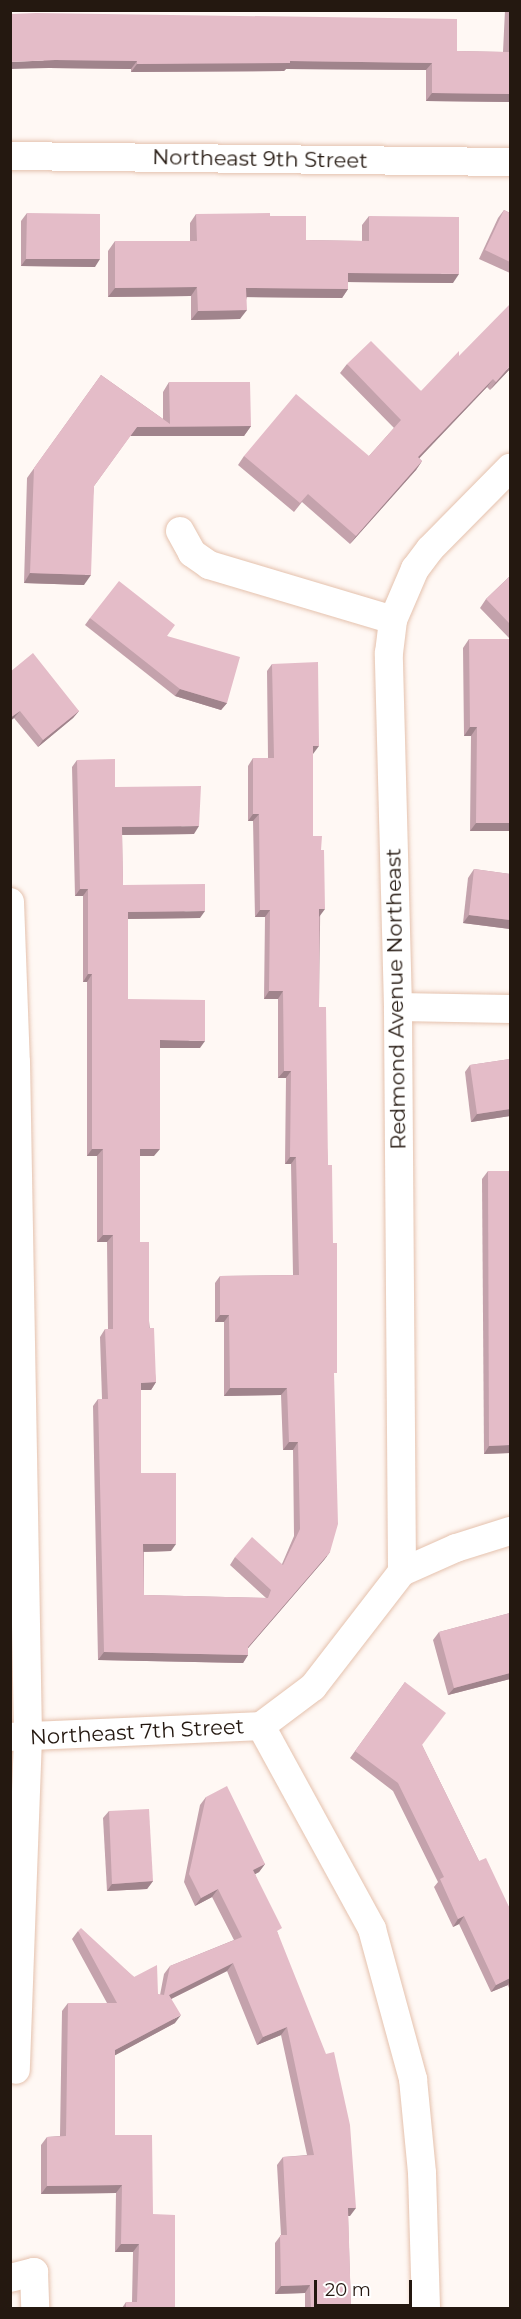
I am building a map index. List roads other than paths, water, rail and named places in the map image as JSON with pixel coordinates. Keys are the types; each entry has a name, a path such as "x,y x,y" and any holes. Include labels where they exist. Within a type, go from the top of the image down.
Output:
{"street":[{"name":"Northeast 9th Street","path":"10,156 510,162"},
{"name":"Redmond Avenue Northeast","path":"402,1572 398,1007 389,653 393,620 415,569 430,549 510,468"},
{"path":"180,531 192,553 209,565 393,620"},
{"path":"10,902 19,1737 16,2070"},
{"path":"398,1007 510,1008"},
{"name":"Northeast 7th Street","path":"19,1737 261,1726 313,1687 402,1572 456,1548 510,1531"},
{"path":"261,1726 372,1929 413,2079 422,2173 426,2308"},
{"path":"22,2275 35,2308"}]}
